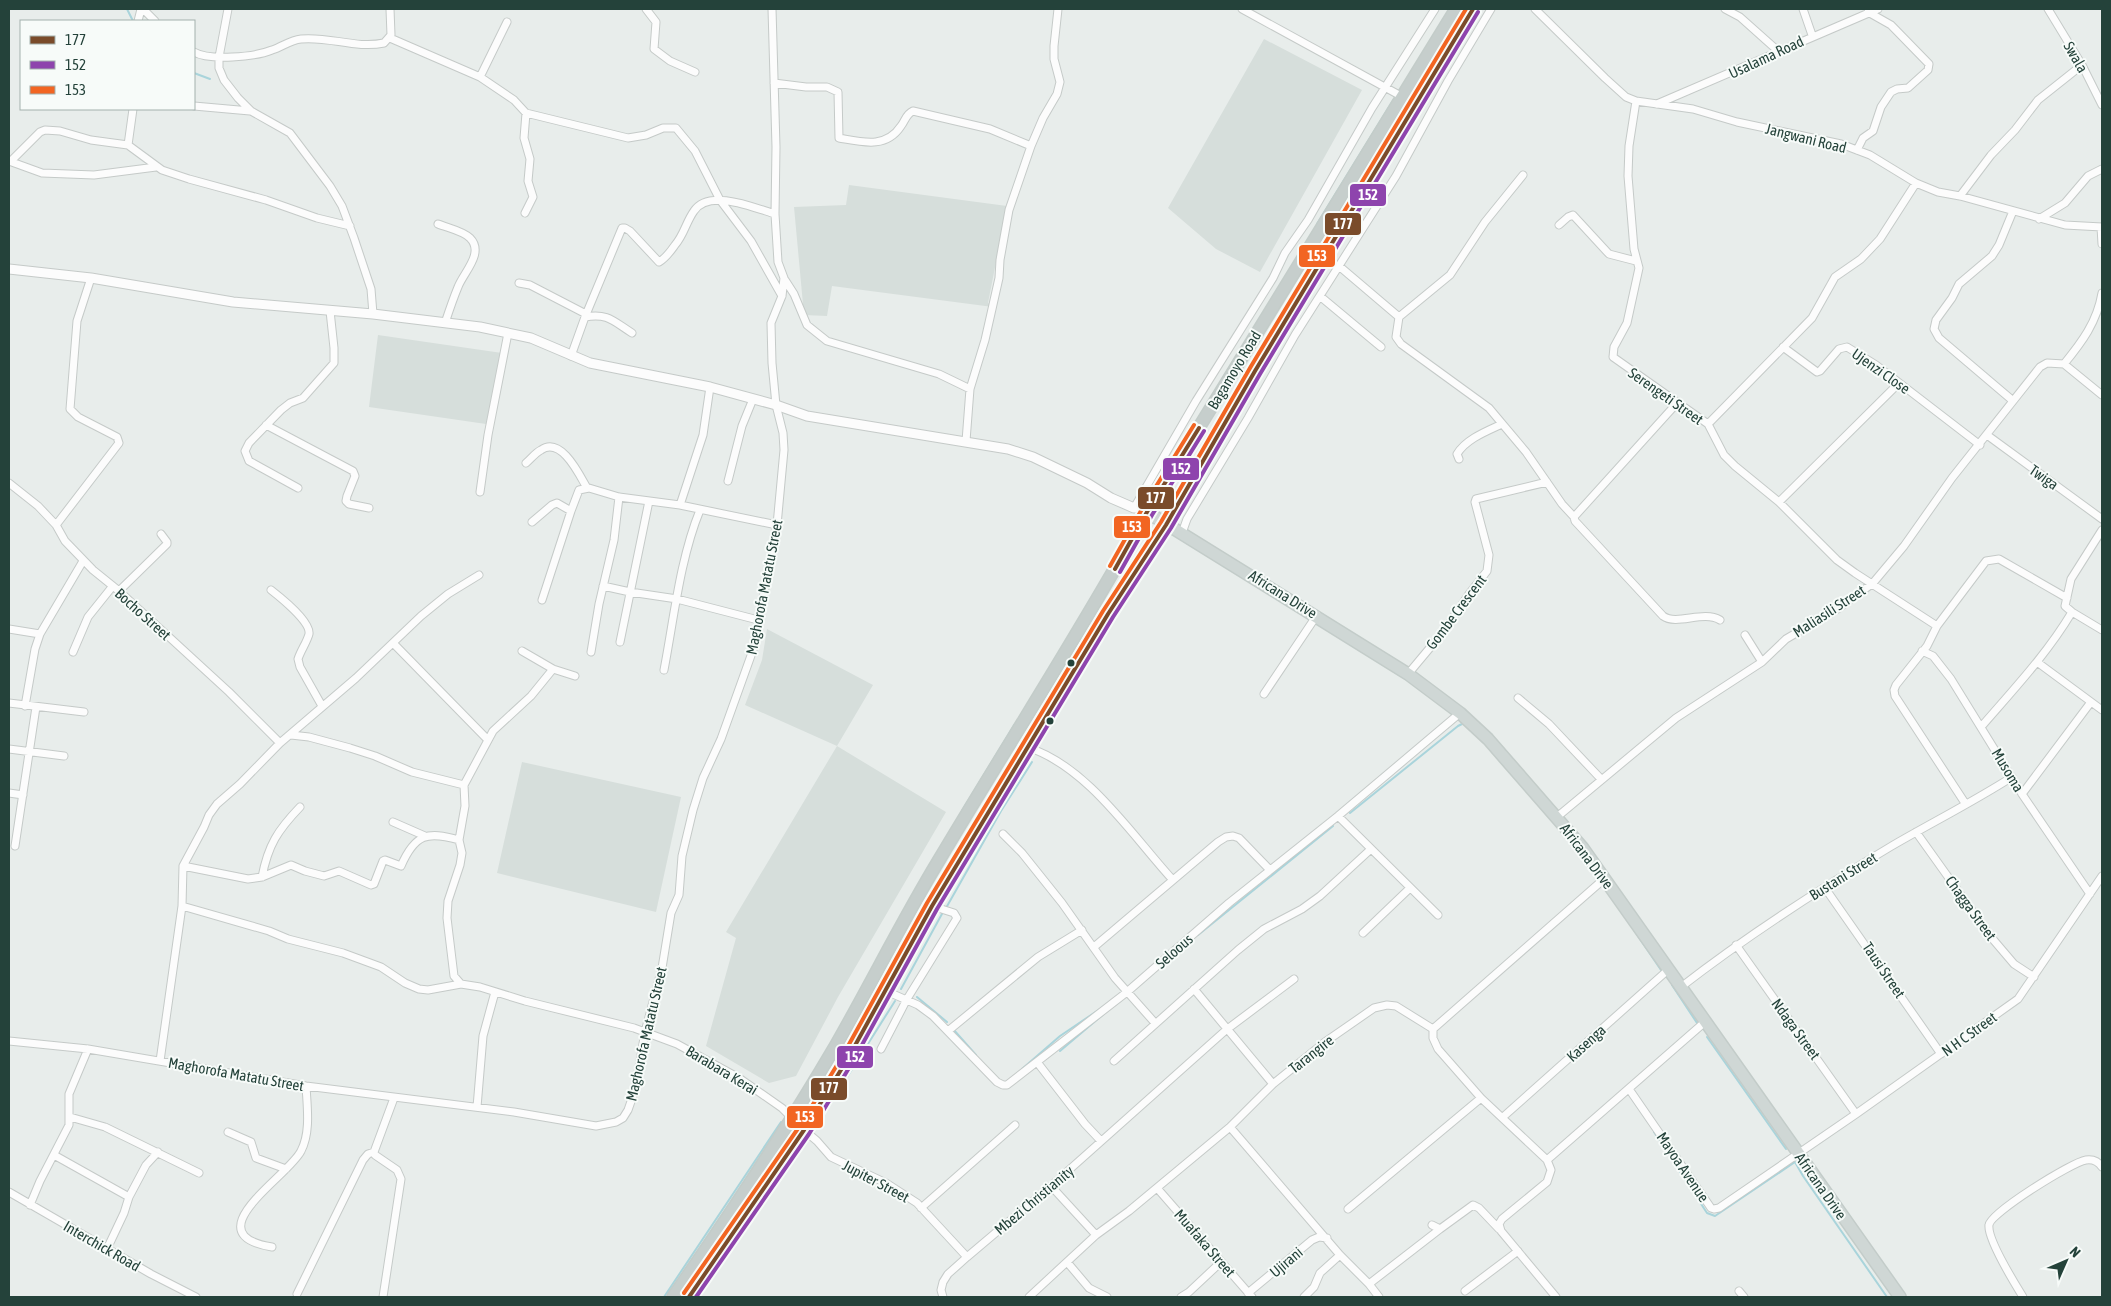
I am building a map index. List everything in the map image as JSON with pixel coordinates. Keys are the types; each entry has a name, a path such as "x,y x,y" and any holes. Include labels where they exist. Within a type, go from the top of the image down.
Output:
{"highway":[{"name":"Bagamoyo Road","path":"673,1297 741,1199 792,1117 868,988 937,862 1104,588 1147,512 1456,9"},
{"name":"Bagamoyo Road","path":"689,1297 804,1130 886,990 932,906 1027,746 1166,525 1269,347 1473,9"}],"main road":[{"name":"Africana Drive","path":"1147,512 1408,674 1460,713 1488,738 1582,847 1900,1297"}],"street":[{"path":"142,9 154,20"},
{"path":"228,9 219,57 219,68 224,80 234,94 251,110 284,128 299,143 330,186 342,206 350,226 371,289 373,314"},
{"path":"390,9 390,38"},
{"path":"646,9 656,22 654,49 666,58 695,72"},
{"path":"772,9 776,147 775,214 778,262 807,325 827,341 938,374 970,389"},
{"path":"966,441 970,389 993,307 1009,210 1031,146 1043,118 1057,94 1060,82 1054,59 1058,9"},
{"path":"1242,9 1401,96"},
{"path":"1134,508 1196,401 1308,220 1384,87 1435,9"},
{"path":"1182,533 1187,518 1243,427 1295,335 1321,297 1396,176 1448,81 1491,9"},
{"name":"Jangwani Road","path":"1535,9 1605,78 1626,96 1636,101 1693,109 1737,122 1841,144 1870,156 1916,183 1938,192 1960,196 2065,225 2102,227"},
{"path":"1725,9 1740,17 1778,51"},
{"path":"1803,9 1812,35"},
{"name":"Usalama Road","path":"1654,105 1812,35 1878,9"},
{"name":"Swala","path":"2048,9 2101,100"},
{"path":"1857,150 1863,138 1873,131 1881,106 1892,92 1896,89 1908,88 1928,70 1929,64 1891,25 1882,18 1868,12"},
{"path":"480,77 507,22"},
{"path":"195,52 204,57 219,57 266,52 298,39 329,39 375,45 384,43 390,38"},
{"path":"390,38 480,77 514,100 526,113 628,138 646,135 663,128 676,128 695,151 720,200 742,227 782,296"},
{"path":"1960,196 1991,155 2015,130 2038,100 2082,65"},
{"path":"774,83 806,87 827,87 838,92 839,138 868,142 885,141 895,134 907,115 913,111 984,127 1016,138 1031,146"},
{"name":"Serengeti Street","path":"1636,101 1629,146 1628,176 1636,261 1639,268 1627,323 1614,346 1613,357 1708,424 1724,455 1779,502 1837,560 1937,626"},
{"path":"195,106 251,110"},
{"path":"128,145 133,110"},
{"path":"525,213 532,197 528,180 530,159 524,138 526,113"},
{"path":"156,167 94,176 42,173 10,161 35,136 46,130 60,131 91,140 128,145 156,167 189,179 266,200 317,218 350,226"},
{"path":"2039,219 2065,204 2088,176 2102,169"},
{"path":"1523,175 1486,222 1450,275 1399,317 1396,337 1401,344 1464,388 1488,408 1526,452 1562,504 1591,540 1665,618 1712,616 1720,620"},
{"path":"1708,424 1812,318 1835,277 1861,259 1880,239 1916,183"},
{"path":"571,356 585,315 622,228 630,231 659,262 664,259 679,241 698,206 704,202 731,200 775,214"},
{"path":"2012,211 1992,256 1959,284 1952,298 1936,320 1934,329 1939,338 2012,400"},
{"path":"1559,225 1568,216 1572,215 1609,254 1636,261"},
{"path":"438,224 467,235 473,242 476,250 468,270 459,284 445,324"},
{"path":"2102,227 2102,244"},
{"path":"1339,266 1399,317"},
{"path":"9,269 91,278 232,302 373,314 480,327 531,338 590,363 710,387 776,405 807,416 1008,449 1033,457 1134,508 1139,507 1147,512"},
{"path":"56,526 119,443 117,437 78,417 70,409 77,321 91,278"},
{"name":"Maghorofa Matatu Street","path":"9,1040 88,1049 306,1086 477,1107 596,1126 616,1122 623,1118 628,1110 634,1090 645,1032 662,968 671,913 679,895 682,856 693,810 703,778 721,739 753,650 772,562 778,525 784,450 783,433 776,405 771,322 782,296 784,278"},
{"path":"519,283 530,285 585,315 601,314 607,316 632,334"},
{"path":"2102,293 2096,318 2082,343 2064,364 2102,395"},
{"path":"1321,297 1380,347"},
{"path":"298,488 246,458 246,448 281,410 290,403 304,398 334,364 330,311"},
{"path":"480,492 488,436 508,333"},
{"name":"Ujenzi Close","path":"1783,347 1817,372 1839,349 1847,347 1899,383 1980,445"},
{"name":"Maliasili Street","path":"1557,817 1676,718 1762,662 1786,639 1839,608 1873,583 1904,546 1952,478 1980,445 2012,400 2040,367 2047,363 2064,364"},
{"path":"1779,502 1899,383"},
{"path":"680,505 702,435 710,387"},
{"path":"728,481 742,426 753,399"},
{"path":"1574,517 1678,402"},
{"path":"1459,460 1458,454 1461,448 1483,433 1502,424"},
{"path":"266,426 353,471 355,476 346,496 346,501 349,504 369,508"},
{"name":"Twiga","path":"1987,435 2102,519"},
{"path":"526,463 542,449 552,446 560,449 587,488"},
{"name":"Gombe Crescent","path":"1408,674 1444,630 1487,571 1489,555 1475,502 1476,499 1547,482"},
{"name":"Bocho Street","path":"9,483 38,506 56,526 65,541 112,587 119,591 246,708 280,743"},
{"path":"542,600 579,490 587,488 619,497 680,505 778,525"},
{"path":"591,652 603,586 614,540 619,497"},
{"path":"620,642 650,500"},
{"path":"532,522 557,503 571,511"},
{"path":"664,670 676,599 690,540 700,510"},
{"path":"2102,530 2071,579 2065,606 2102,630"},
{"path":"119,591 166,546 167,542 161,534"},
{"path":"1965,804 1894,692 1896,685 1927,646 1937,626 1979,569 1990,559 2003,561 2067,598"},
{"path":"25,706 35,649 40,634 84,560"},
{"path":"160,1061 182,906 183,866 209,815 217,804 240,784 280,743 356,678 448,594 480,575"},
{"path":"603,586 676,599 758,620"},
{"path":"73,652 88,618 112,587"},
{"path":"271,590 302,618 309,630 309,636 298,659 300,667 322,706"},
{"path":"1981,727 2037,662 2060,632 2072,612"},
{"path":"1264,694 1317,616"},
{"path":"9,629 40,634"},
{"path":"1745,635 1762,662"},
{"path":"393,643 488,740"},
{"path":"522,651 553,669 575,676"},
{"name":"Musoma","path":"1922,651 1933,656 1939,664 2022,794 2090,894"},
{"path":"2037,662 2102,710"},
{"path":"461,984 454,976 447,918 448,901 462,854 459,840 465,806 464,784 492,731 531,696 553,669"},
{"path":"1518,698 1549,724 1601,780"},
{"path":"2022,794 2091,702"},
{"path":"9,704 84,712"},
{"path":"15,846 36,707"},
{"name":"Seloous","path":"886,990 907,999 933,1016 1003,1086 1008,1085 1128,992 1229,903 1338,816 1460,713"},
{"path":"290,735 310,737 343,746 375,756 412,772 464,784"},
{"path":"1027,746 1050,756 1086,782 1172,880"},
{"path":"9,749 64,756"},
{"name":"Bustani Street","path":"1681,987 1736,945 1916,832 1983,796 2012,777"},
{"path":"9,793 23,795"},
{"path":"262,877 268,850 273,840 300,806"},
{"path":"1338,816 1438,914"},
{"path":"393,822 425,836 438,834 459,840"},
{"name":"Chagga Street","path":"1916,832 1991,937 2014,964 2034,977"},
{"path":"1003,834 1022,853 1082,930 1103,962 1154,1023"},
{"path":"183,866 242,879 262,877 291,865 305,872 326,876 340,871 371,885 374,884 382,861 385,860 401,866 407,853 425,836"},
{"path":"1094,947 1226,836 1240,838 1270,870"},
{"path":"1114,1061 1154,1023 1264,929 1302,909 1320,896 1371,849"},
{"name":"N H C Street","path":"1799,1154 2018,999 2102,876"},
{"path":"1501,1231 1499,1224 1502,1219 1547,1182 1551,1170 1547,1160 1481,1098 1438,1049 1433,1038 1433,1029 1604,879"},
{"path":"1363,933 1410,888"},
{"name":"Tausi Street","path":"1826,888 1941,1054"},
{"path":"182,906 269,931 288,939 343,953 381,967 405,983 419,989 428,990 461,984"},
{"path":"881,1049 907,999 957,918 954,913 932,906"},
{"path":"948,1031 1038,957 1082,930"},
{"name":"Ndaga Street","path":"1736,945 1856,1114"},
{"name":"Kasenga","path":"1502,1117 1669,969"},
{"name":"Mbezi Christianity","path":"943,1297 941,1290 948,1274 1051,1186 1226,1030 1294,979"},
{"name":"Barabara Kerai","path":"461,984 645,1032 677,1044 708,1059 738,1078 792,1117 804,1130"},
{"path":"1194,989 1226,1030 1273,1084"},
{"path":"477,1107 483,1036 495,992"},
{"name":"Tarangire","path":"1029,1297 1096,1235 1157,1188 1230,1127 1273,1084 1325,1042 1380,1006 1396,1006 1433,1029"},
{"path":"1547,1160 1706,1021"},
{"path":"30,1205 40,1181 69,1125 70,1094 88,1049"},
{"path":"1037,1062 1085,1124 1101,1141"},
{"path":"272,1246 251,1241 242,1232 242,1226 249,1206 297,1158 304,1145 307,1125 306,1086"},
{"name":"Mayoa Avenue","path":"1629,1089 1714,1210 1799,1154"},
{"path":"374,1152 394,1098"},
{"path":"1348,1209 1481,1098"},
{"path":"70,1117 105,1127 199,1173"},
{"path":"921,1208 1015,1125"},
{"path":"1230,1127 1340,1255 1380,1297"},
{"name":"Jupiter Street","path":"804,1130 831,1157 886,1183 906,1195 921,1208 967,1257"},
{"path":"228,1132 251,1142 257,1159 286,1170"},
{"path":"107,1249 124,1213 129,1197 146,1165 158,1152"},
{"path":"297,1294 363,1160 368,1154 374,1152"},
{"path":"374,1152 397,1170 401,1179 382,1297"},
{"path":"54,1155 129,1197"},
{"path":"2023,1297 2004,1264 1990,1234 1989,1224 1993,1218 2018,1198 2074,1164 2091,1159 2095,1160 2102,1167"},
{"path":"1051,1186 1096,1235"},
{"name":"Muafaka Street","path":"1157,1188 1250,1295"},
{"name":"Interchick Road","path":"9,1192 107,1249 196,1297"},
{"path":"1369,1284 1473,1205 1501,1231 1556,1297"},
{"path":"1432,1225 1440,1229"},
{"name":"Ujirani","path":"1250,1295 1312,1240 1327,1238"},
{"path":"1465,1291 1518,1251"},
{"path":"1304,1297 1314,1287 1320,1273 1340,1255"},
{"path":"1067,1262 1093,1291 1107,1297"},
{"path":"1181,1297 1189,1292 1221,1262"},
{"path":"1739,1291 1744,1297"}],"shaded area":[{"path":"1264,39 1362,90 1260,272 1216,249 1168,208"},
{"path":"849,185 1007,206 988,303 993,307 832,286 827,316 804,315 794,207 846,205"},
{"path":"378,335 502,353 486,424 369,407"},
{"path":"767,629 873,685 837,746 745,705 762,660"},
{"path":"837,746 946,812 838,997 796,1076 769,1083 706,1046 736,938 726,932"},
{"path":"522,762 681,797 656,912 497,873"}],"waterway":[{"path":"127,9 132,20"},
{"path":"195,73 210,79"},
{"path":"1317,224 1394,99"},
{"path":"1326,264 1375,185 1421,105"},
{"path":"1264,370 1289,326"},
{"path":"1214,454 1260,376"},
{"path":"1350,813 1464,723"},
{"path":"962,811 1015,724"},
{"path":"946,908 1001,811 1032,762"},
{"path":"1198,935 1333,826"},
{"path":"901,989 943,912"},
{"path":"1634,930 1661,970"},
{"path":"1672,985 1697,1023"},
{"path":"917,997 947,1022"},
{"path":"813,1131 895,1001"},
{"path":"1022,1069 1060,1036 1103,1007"},
{"path":"1060,1051 1106,1012"},
{"path":"953,1029 976,1055"},
{"path":"1707,1037 1786,1149"},
{"path":"664,1297 781,1122"},
{"path":"1654,1132 1707,1213 1715,1216 1795,1162 1887,1297"}],"transit line":[{"name":"153","path":"684,1293 799,1127 842,1057 927,903 1103,611 1161,522 1250,368 1466,9"},
{"name":"177","path":"689,1297 804,1130 847,1060 932,906 1108,614 1166,525 1255,371 1473,9"},
{"name":"152","path":"696,1297 809,1134 852,1063 937,909 1113,617 1171,528 1260,374 1478,12"},
{"name":"153","path":"1110,566 1142,509 1194,425"},
{"name":"177","path":"1115,569 1147,512 1199,428"},
{"name":"152","path":"1120,572 1152,515 1204,431"}]}
